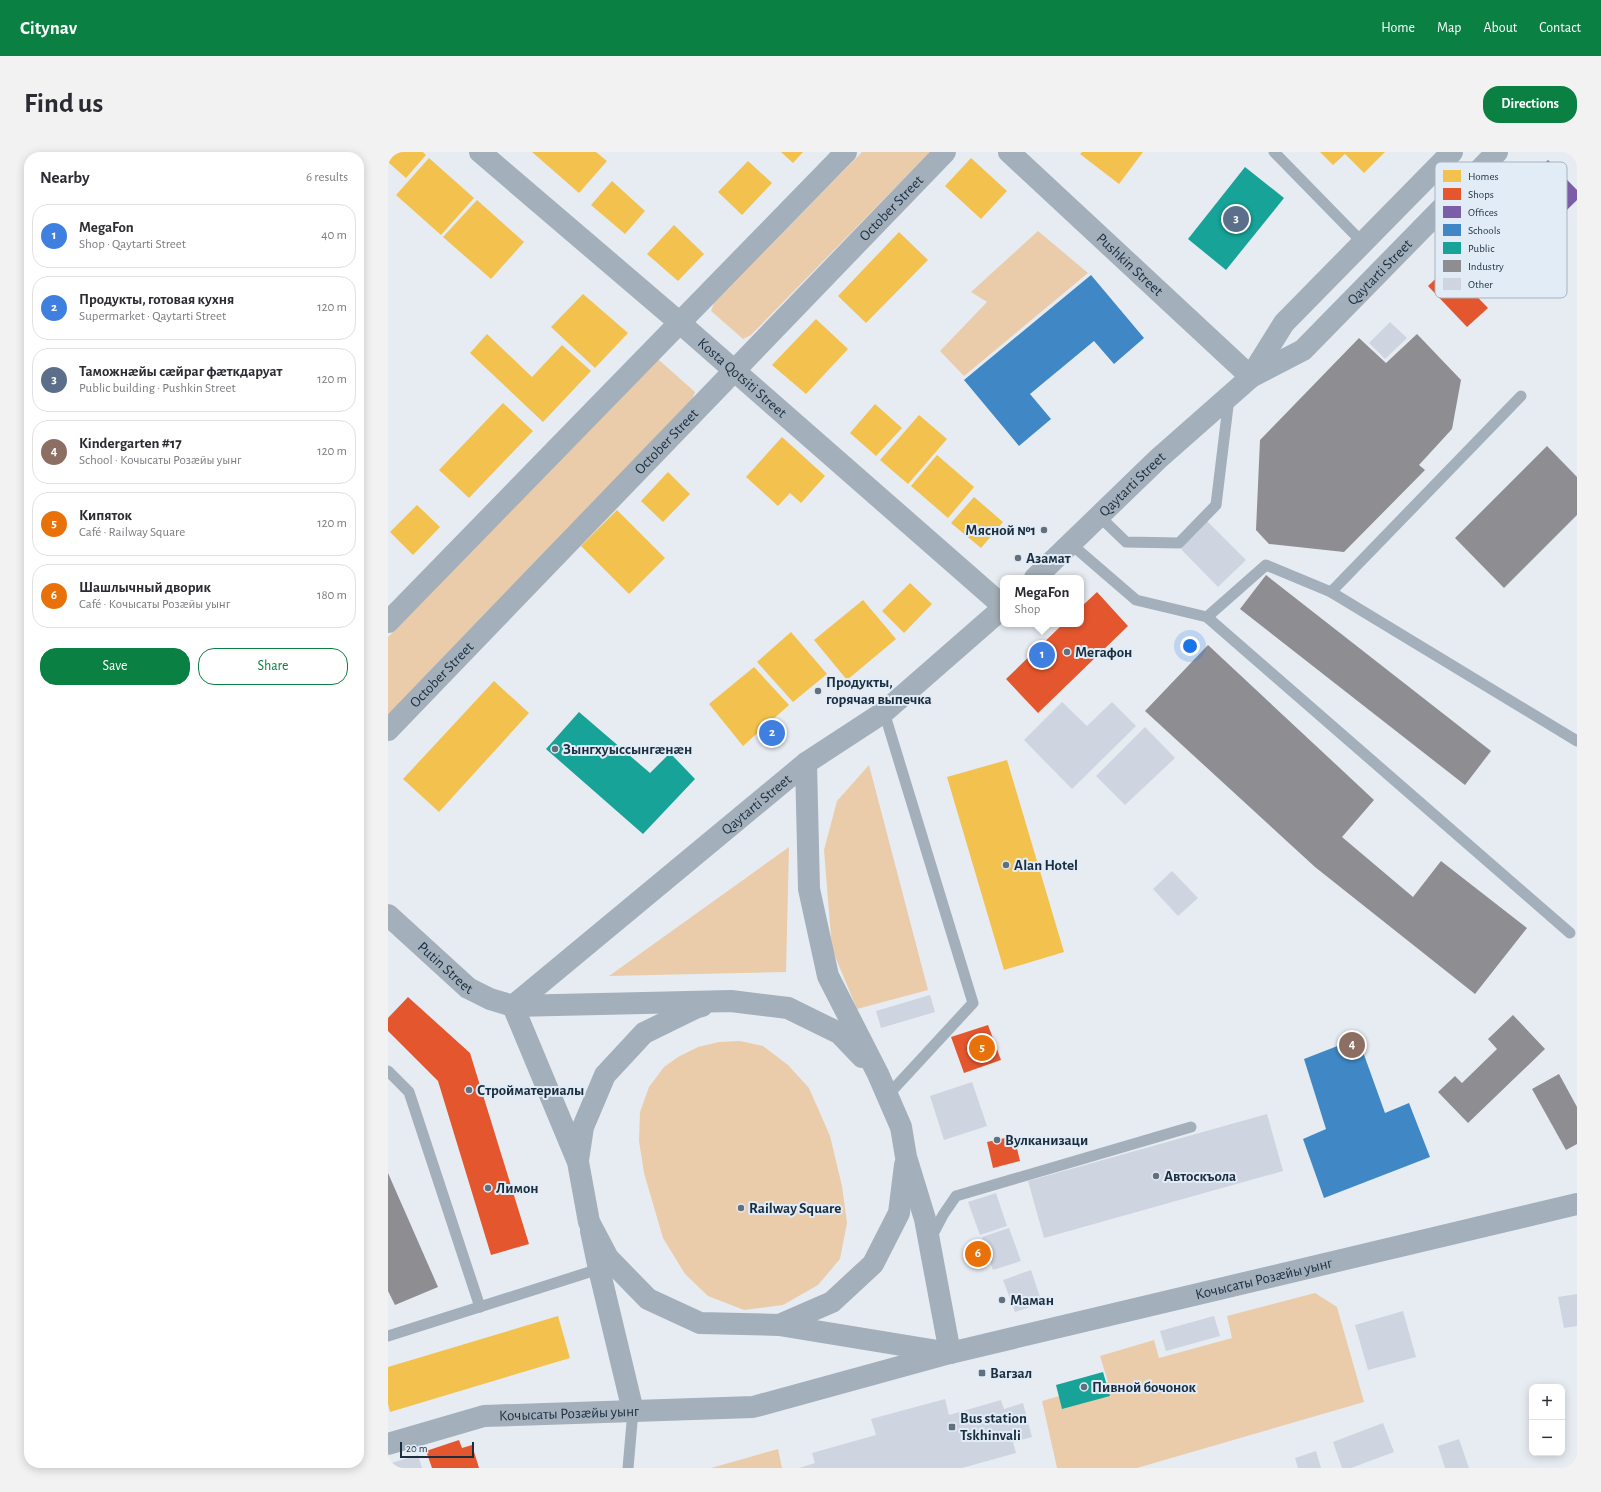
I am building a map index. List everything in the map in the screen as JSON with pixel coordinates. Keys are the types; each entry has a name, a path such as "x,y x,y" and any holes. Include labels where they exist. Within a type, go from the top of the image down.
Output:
{"street":[{"name":"Kosta Qotsiti Street","path":"480,152 680,323 1000,604"},
{"path":"388,622 846,152"},
{"name":"October Street","path":"388,730 945,152"},
{"name":"Pushkin Street","path":"1009,152 1251,377"},
{"name":"Qaytarti Street","path":"1442,162 1452,152"},
{"name":"Qaytarti Street","path":"1487,162 1497,152"},
{"name":"Qaytarti Street","path":"1251,377 1284,323 1435,169"},
{"name":"Qaytarti Street","path":"1038,575 1158,459 1229,395 1251,377 1303,350 1435,215"},
{"name":"Qaytarti Street","path":"513,1006 806,763 884,712 1000,610"},
{"path":"589,1222 608,1258 648,1299 700,1323 780,1325 950,1353 930,1242 906,1157 901,1127 878,1074 828,976 809,889 806,763"},
{"name":"Putin Street","path":"388,914 468,988 490,999 513,1006 731,1001"},
{"path":"578,1162 583,1127 605,1075 644,1033 695,1008 731,1001 788,1008 839,1033 878,1074"},
{"path":"513,1006 578,1162 599,1269 633,1411"},
{"path":"780,1325 832,1302 873,1264 899,1213 906,1157"},
{"name":"Кочысаты Розæйы уынг","path":"388,1444 484,1416 753,1407 950,1353 1577,1204"}],"lane":[{"path":"1274,152 1363,243"},
{"path":"1099,516 1126,542 1179,543 1216,505 1229,395"},
{"path":"1331,592 1522,396"},
{"path":"1071,544 1136,600 1207,617 1570,932"},
{"path":"1207,617 1266,565 1331,592 1577,741"},
{"path":"884,712 973,1003 888,1095"},
{"path":"388,1071 409,1092 480,1308"},
{"path":"930,1242 943,1215 956,1196 1191,1127"},
{"path":"388,1336 599,1269"},
{"path":"628,1468 633,1411"}],"shaded area":[{"path":"862,152 930,152 751,335 743,339 711,311 714,303"},
{"path":"1038,231 1088,273 964,376 940,351 987,302 971,292"},
{"path":"659,360 695,392 692,400 388,715 388,637 652,364"},
{"path":"869,765 928,990 857,1009 832,949 824,850 837,801"},
{"path":"789,847 786,972 609,976"},
{"path":"740,1041 763,1046 788,1065 809,1088 830,1136 842,1186 847,1223 840,1259 818,1285 783,1305 744,1310 708,1296 685,1274 663,1238 644,1173 639,1141 640,1112 649,1087 664,1067 678,1057 698,1047 719,1042"},
{"path":"1315,1293 1337,1307 1364,1402 1137,1468 1057,1468 1042,1401 1108,1382 1100,1356 1154,1340 1159,1358 1232,1338 1227,1316"},
{"path":"778,1449 782,1468 711,1468"}],"building: Homes":[{"path":"388,152 423,152 426,155 406,178 388,162"},
{"path":"532,152 596,152 607,161 579,193"},
{"path":"781,152 803,152 793,163"},
{"path":"1082,152 1143,152 1119,184 1080,154"},
{"path":"1320,152 1385,152 1364,173 1345,154 1333,165"},
{"path":"429,158 474,198 441,235 396,195"},
{"path":"971,158 1007,191 981,219 945,186"},
{"path":"748,161 772,183 742,215 718,192"},
{"path":"612,181 645,211 625,234 591,205"},
{"path":"477,200 524,242 491,279 443,237"},
{"path":"674,225 704,254 678,281 647,254"},
{"path":"899,232 928,260 866,323 838,296"},
{"path":"583,294 628,333 595,368 551,327"},
{"path":"816,319 848,349 806,394 772,365"},
{"path":"487,334 532,377 562,345 591,371 543,422 470,353"},
{"path":"503,403 533,431 469,498 439,470"},
{"path":"875,404 902,428 876,456 850,433"},
{"path":"919,415 947,439 908,484 880,460"},
{"path":"782,437 825,476 801,503 790,493 778,506 746,477"},
{"path":"937,455 974,487 948,518 911,486"},
{"path":"668,472 690,494 663,522 641,501"},
{"path":"974,497 1003,522 981,548 951,523"},
{"path":"417,505 440,527 413,555 390,532"},
{"path":"617,510 665,558 629,594 581,546"},
{"path":"910,583 932,604 904,633 882,611"},
{"path":"863,600 896,639 847,680 814,640"},
{"path":"791,632 827,674 793,702 757,662"},
{"path":"754,667 789,705 743,746 709,704"},
{"path":"494,681 529,713 439,812 403,779"},
{"name":"Alan Hotel","path":"1007,760 1064,952 1004,970 947,777"},
{"path":"558,1316 570,1358 390,1412 388,1404 388,1367"}],"building: Shops":[{"path":"1435,279 1435,293 1428,286"},
{"path":"1439,298 1478,298 1488,308 1467,327"},
{"name":"Мегафон","path":"1097,592 1128,626 1038,713 1006,679 1060,627 1084,627 1084,604"},
{"path":"408,997 470,1053 529,1244 491,1255 438,1081 388,1031 388,1018"},
{"path":"988,1025 1001,1060 964,1073 951,1037"},
{"path":"1014,1136 1020,1161 993,1168 987,1142"},
{"path":"459,1440 462,1448 472,1445 479,1468 432,1468 426,1451"}],"building: Offices":[{"path":"1567,180 1577,190 1577,200 1567,210"}],"building: Schools":[{"path":"1091,275 1144,338 1114,364 1094,341 1030,394 1051,419 1019,446 964,380"},
{"path":"1358,1038 1385,1113 1409,1103 1430,1157 1324,1198 1303,1139 1326,1129 1304,1059"}],"building: Public":[{"path":"1245,167 1284,198 1226,270 1188,239"},
{"path":"579,712 650,773 670,753 695,779 643,834 546,749"},
{"path":"1103,1372 1110,1396 1062,1409 1056,1385"}],"building: Industry":[{"path":"1417,334 1461,380 1452,429 1419,465 1425,470 1344,552 1269,544 1256,530 1260,440 1359,338 1386,363"},
{"path":"1547,446 1577,477 1577,515 1504,588 1455,538"},
{"path":"1266,575 1491,751 1465,785 1240,609"},
{"path":"1208,645 1374,800 1342,837 1413,897 1441,861 1527,928 1475,994 1315,867 1145,711"},
{"path":"1513,1015 1545,1049 1468,1123 1438,1092 1455,1076 1462,1083 1497,1049 1488,1039"},
{"path":"1559,1074 1577,1107 1577,1144 1566,1150 1532,1089"},
{"path":"388,1173 438,1287 395,1305 388,1291"}],"building: Other":[{"path":"1390,322 1407,338 1385,359 1369,343"},
{"path":"1205,519 1246,560 1218,587 1178,546"},
{"path":"1062,702 1087,726 1112,702 1136,726 1072,789 1024,740"},
{"path":"1145,727 1175,758 1125,805 1096,776"},
{"path":"1172,871 1198,898 1178,916 1153,889"},
{"path":"930,995 935,1012 881,1028 876,1011"},
{"path":"972,1082 987,1126 944,1140 930,1096"},
{"name":"Автоскъола","path":"1267,1114 1283,1171 1044,1238 1028,1181"},
{"path":"996,1193 1007,1226 980,1235 968,1202"},
{"path":"1009,1228 1021,1261 993,1270 982,1237"},
{"path":"1031,1270 1042,1303 1015,1312 1003,1280"},
{"path":"1577,1294 1577,1326 1564,1328 1558,1297"},
{"path":"1403,1311 1416,1357 1368,1370 1355,1325"},
{"path":"1214,1316 1220,1336 1166,1351 1160,1331"},
{"name":"Bus station Tskhinvali","path":"945,1399 949,1415 1001,1400 1004,1409 1023,1403 1032,1437 1013,1442 1016,1453 962,1468 799,1468 815,1463 812,1453 876,1435 871,1419"},
{"path":"1383,1423 1394,1452 1351,1468 1342,1468 1333,1442"},
{"path":"1459,1439 1469,1468 1445,1468 1438,1446"},
{"path":"1316,1451 1321,1468 1298,1468 1295,1458"},
{"path":"418,1455 422,1468 388,1468 388,1464"}],"place":[{"name":"Таможнæйы сæйраг фæткдаруат","path":"1236,219"},
{"name":"Мясной №1","path":"1044,530"},
{"name":"Азамат","path":"1018,558"},
{"name":"Мегафон","path":"1067,652"},
{"name":"MegaFon","path":"1042,655"},
{"name":"Продукты, горячая выпечка","path":"818,691"},
{"name":"Продукты, готовая кухня","path":"772,733"},
{"name":"Зынгхуыссынгæнæн","path":"555,749"},
{"name":"Alan Hotel","path":"1006,865"},
{"name":"Kindergarten #17","path":"1352,1045"},
{"name":"Кипяток","path":"982,1048"},
{"name":"Стройматериалы","path":"469,1090"},
{"name":"Вулканизаци","path":"997,1140"},
{"name":"Автоскъола","path":"1156,1176"},
{"name":"Лимон","path":"488,1188"},
{"name":"Railway Square","path":"741,1208"},
{"name":"Шашлычный дворик","path":"978,1254"},
{"name":"Маман","path":"1002,1300"},
{"name":"Вагзал","path":"982,1373"},
{"name":"Пивной бочонок","path":"1084,1387"},
{"name":"Bus station Tskhinvali","path":"952,1427"}]}
